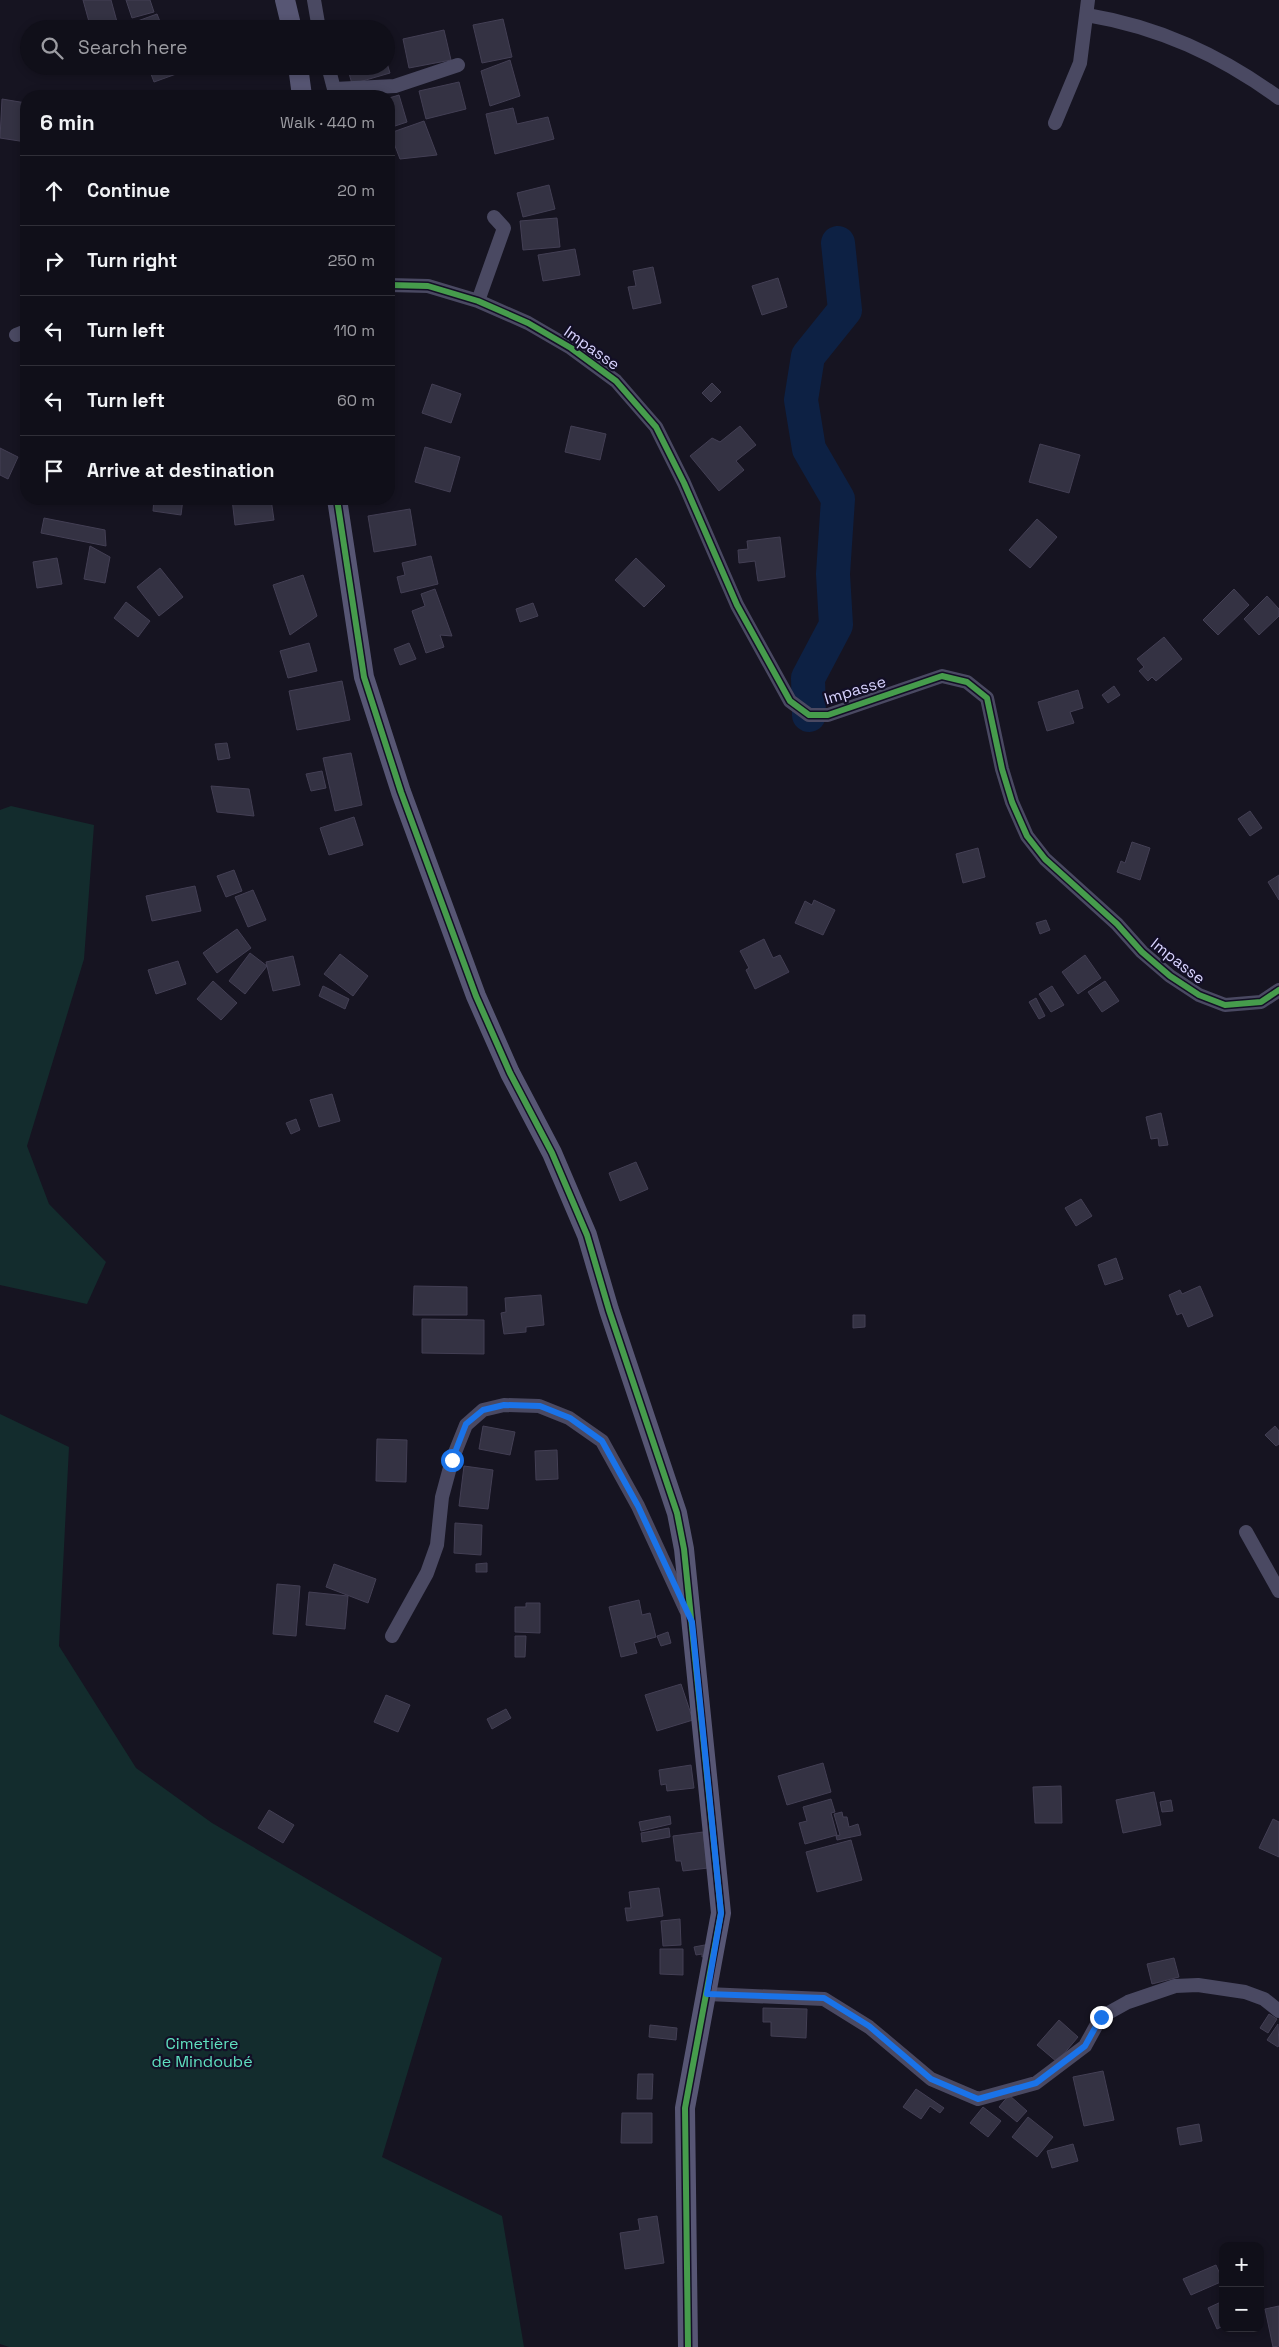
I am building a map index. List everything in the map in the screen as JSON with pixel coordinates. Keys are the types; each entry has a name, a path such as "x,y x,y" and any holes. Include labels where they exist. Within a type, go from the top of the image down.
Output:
{"street":[{"path":"285,0 290,20"},
{"path":"314,0 317,20"},
{"path":"1054,123 1080,63 1088,0"},
{"path":"1087,15 1125,21 1164,34 1211,55 1254,79 1279,98"},
{"path":"330,75 334,89 395,86 458,65"},
{"path":"299,75 301,90"},
{"path":"478,301 504,228 494,216"},
{"name":"Impasse","path":"395,285 428,286 478,301 528,323 571,348 616,381 656,427 684,483 737,605 790,701 809,714 828,715 942,676 968,682 987,698 1002,769 1012,802 1027,836 1045,859 1117,924 1156,964 1199,995 1226,1005 1261,1002 1279,990"},
{"path":"339,505 367,686 401,792 476,996 510,1073 552,1153 588,1235 609,1310 677,1513 684,1549 721,1913 686,2108 684,2137 688,2347"},
{"path":"392,1636 427,1573 437,1545 442,1497 452,1460 466,1424 483,1410 504,1405 540,1406 570,1418 602,1441 638,1506 692,1622"},
{"path":"1246,1532 1279,1591"},
{"path":"707,1994 824,1998 869,2026 931,2079 978,2099 1036,2083 1085,2046 1101,2017 1128,2002 1175,1986 1198,1985 1245,1992 1264,1999 1279,2011"}],"green space":[{"path":"11,806 94,825 84,959 27,1146 49,1204 106,1262 87,1304 0,1285 0,810"},
{"name":"Cimetière de Mindoubé","path":"0,1414 69,1447 59,1646 136,1768 212,1823 442,1958 382,2157 502,2216 524,2347 9,2347 0,2344"}],"building":[{"path":"83,0 111,0 117,20 89,20"},
{"path":"126,0 150,0 154,12 132,18"},
{"path":"157,14 159,20 140,20"},
{"path":"503,19 512,57 482,63 473,25"},
{"path":"444,30 451,60 409,68 403,39"},
{"path":"510,60 520,96 490,106 481,71"},
{"path":"151,75 173,75 154,82"},
{"path":"350,75 383,75 352,84"},
{"path":"459,82 466,109 426,119 419,91"},
{"path":"399,95 407,122 395,126 395,96"},
{"path":"2,99 20,102 20,141 0,138"},
{"path":"513,108 517,124 548,117 554,139 495,154 486,114"},
{"path":"424,121 437,155 400,159 395,146 395,131"},
{"path":"549,185 555,209 523,217 517,193"},
{"path":"557,218 560,247 523,250 520,221"},
{"path":"575,249 580,275 543,281 538,255"},
{"path":"653,267 661,303 633,309 628,287 636,286 633,271"},
{"path":"778,278 787,307 762,315 752,286"},
{"path":"712,383 721,392 711,402 702,393"},
{"path":"432,384 461,394 451,423 422,413"},
{"path":"571,426 606,434 600,460 565,452"},
{"path":"740,426 756,445 736,461 744,470 719,491 690,456 712,438 720,442"},
{"path":"1040,444 1080,455 1069,493 1029,482"},
{"path":"425,447 460,457 450,492 415,482"},
{"path":"0,448 18,457 8,479 0,475"},
{"path":"154,505 182,505 181,515 153,511"},
{"path":"233,505 272,505 274,520 235,525"},
{"path":"410,509 416,545 374,552 368,516"},
{"path":"44,518 105,530 106,546 41,533"},
{"path":"1037,519 1057,537 1030,568 1009,550"},
{"path":"780,537 785,577 758,581 755,561 739,563 738,550 748,549 747,541"},
{"path":"90,546 110,557 105,583 84,579"},
{"path":"431,556 438,584 401,593 397,577 405,575 402,563"},
{"path":"57,558 62,584 37,588 33,562"},
{"path":"636,558 665,586 644,607 615,580"},
{"path":"160,568 183,597 159,616 137,587"},
{"path":"303,575 317,616 290,635 273,585"},
{"path":"435,589 452,636 440,635 444,647 426,653 412,611 425,606 421,594"},
{"path":"1234,589 1249,605 1218,635 1203,620"},
{"path":"1267,596 1279,609 1279,616 1259,635 1244,619"},
{"path":"126,602 150,621 138,637 114,618"},
{"path":"533,603 538,616 520,622 516,609"},
{"path":"1164,637 1182,659 1156,681 1152,677 1148,681 1139,671 1144,667 1137,659"},
{"path":"309,643 317,671 288,678 280,651"},
{"path":"409,643 416,659 400,665 394,649"},
{"path":"342,681 350,720 297,730 289,691"},
{"path":"1114,686 1120,695 1108,703 1102,695"},
{"path":"1078,690 1083,708 1070,712 1074,723 1047,731 1038,702"},
{"path":"227,743 230,758 218,760 215,744"},
{"path":"351,753 362,805 335,811 323,758"},
{"path":"322,771 326,788 311,791 306,774"},
{"path":"211,786 249,789 254,816 217,812"},
{"path":"1250,811 1262,828 1250,836 1238,819"},
{"path":"354,817 363,845 329,855 320,828"},
{"path":"1132,842 1150,848 1140,880 1117,872 1121,861 1125,863"},
{"path":"978,848 985,877 963,883 956,854"},
{"path":"234,870 242,891 226,897 217,876"},
{"path":"1279,875 1279,900 1268,882"},
{"path":"195,886 201,911 152,921 146,896"},
{"path":"253,890 266,920 248,927 235,897"},
{"path":"814,900 835,910 823,935 795,923 805,901 812,905"},
{"path":"1046,920 1050,930 1040,934 1036,923"},
{"path":"237,929 251,948 217,973 203,953"},
{"path":"764,939 773,958 780,955 789,972 755,989 746,970 749,968 740,951"},
{"path":"250,953 267,966 245,994 229,981"},
{"path":"340,954 368,976 353,996 324,974"},
{"path":"1085,955 1101,978 1078,994 1062,972"},
{"path":"293,956 300,985 273,991 266,962"},
{"path":"178,961 186,984 156,994 148,970"},
{"path":"213,981 237,1003 221,1020 197,999"},
{"path":"1105,981 1119,1001 1102,1012 1088,992"},
{"path":"323,986 349,999 345,1009 319,996"},
{"path":"1052,986 1064,1005 1051,1012 1039,994"},
{"path":"1036,998 1045,1016 1039,1019 1029,1002"},
{"path":"332,1094 340,1121 319,1127 310,1100"},
{"path":"1161,1113 1168,1145 1159,1146 1158,1138 1151,1139 1146,1117"},
{"path":"296,1119 300,1130 291,1134 286,1123"},
{"path":"636,1162 648,1189 620,1201 609,1173"},
{"path":"1081,1199 1092,1216 1076,1226 1065,1208"},
{"path":"1116,1258 1123,1279 1105,1285 1098,1265"},
{"path":"414,1286 467,1287 467,1315 413,1315"},
{"path":"1200,1286 1213,1316 1188,1327 1182,1313 1177,1315 1169,1295 1180,1290 1182,1294"},
{"path":"541,1295 544,1325 526,1327 526,1332 504,1334 501,1313 506,1312 505,1298"},
{"path":"853,1315 865,1315 865,1327 853,1328"},
{"path":"422,1319 484,1320 484,1354 422,1353"},
{"path":"483,1426 515,1432 510,1455 479,1449"},
{"path":"1275,1426 1279,1431 1279,1444 1276,1446 1265,1435"},
{"path":"377,1439 407,1440 406,1482 376,1481"},
{"path":"557,1450 558,1479 536,1480 535,1451"},
{"path":"464,1466 493,1470 488,1509 459,1506"},
{"path":"455,1523 482,1525 481,1555 454,1553"},
{"path":"487,1563 487,1572 476,1572 476,1564"},
{"path":"334,1564 376,1579 368,1603 326,1587"},
{"path":"277,1584 300,1586 296,1636 273,1634"},
{"path":"309,1592 348,1596 345,1629 306,1625"},
{"path":"639,1600 642,1615 650,1613 656,1637 634,1643 637,1653 621,1657 609,1607"},
{"path":"526,1603 540,1603 540,1633 515,1632 515,1607 526,1607"},
{"path":"668,1632 671,1643 661,1646 657,1636"},
{"path":"515,1636 526,1636 525,1657 515,1657"},
{"path":"681,1684 693,1720 657,1731 645,1695"},
{"path":"386,1695 410,1705 398,1732 374,1722"},
{"path":"506,1709 511,1718 492,1729 487,1719"},
{"path":"823,1763 831,1792 787,1805 778,1776"},
{"path":"691,1765 694,1788 667,1791 666,1784 661,1785 659,1770"},
{"path":"1061,1786 1062,1823 1035,1823 1033,1787"},
{"path":"1154,1792 1161,1825 1123,1833 1116,1800"},
{"path":"831,1799 835,1812 831,1813 837,1835 805,1844 799,1823 807,1821 803,1807"},
{"path":"1171,1800 1173,1811 1162,1812 1160,1802"},
{"path":"269,1810 294,1825 283,1843 258,1828"},
{"path":"842,1812 843,1817 847,1817 849,1827 858,1824 861,1835 837,1840 836,1836 840,1835 834,1814"},
{"path":"670,1816 671,1824 641,1831 639,1822"},
{"path":"1273,1819 1279,1822 1279,1857 1259,1848"},
{"path":"669,1828 670,1837 642,1842 641,1833"},
{"path":"703,1832 708,1868 683,1871 681,1861 676,1861 673,1836"},
{"path":"851,1840 862,1880 817,1892 806,1852"},
{"path":"659,1888 663,1916 627,1921 625,1908 631,1908 629,1892"},
{"path":"680,1919 681,1945 663,1946 661,1921"},
{"path":"710,1944 710,1956 702,1957 702,1954 696,1955 694,1947"},
{"path":"660,1949 683,1949 683,1975 660,1974"},
{"path":"1174,1958 1179,1977 1152,1984 1147,1964"},
{"path":"763,2008 807,2009 806,2038 771,2036 771,2022 763,2022"},
{"path":"1269,2014 1277,2019 1268,2033 1260,2028"},
{"path":"1059,2020 1078,2037 1057,2062 1037,2045"},
{"path":"1278,2024 1279,2045 1278,2047 1267,2040"},
{"path":"650,2025 677,2028 676,2040 649,2037"},
{"path":"1103,2071 1114,2120 1084,2126 1073,2077"},
{"path":"638,2074 653,2074 652,2099 637,2099"},
{"path":"916,2089 944,2108 940,2113 930,2106 921,2119 903,2107"},
{"path":"1009,2095 1027,2111 1017,2122 999,2107"},
{"path":"983,2107 1001,2121 988,2137 970,2123"},
{"path":"622,2113 652,2113 652,2143 621,2143"},
{"path":"1028,2117 1053,2137 1037,2157 1012,2137"},
{"path":"1199,2124 1202,2141 1180,2145 1177,2128"},
{"path":"1073,2144 1078,2161 1052,2168 1047,2151"},
{"path":"657,2216 664,2263 625,2269 620,2233 640,2230 638,2219"},
{"path":"1216,2265 1219,2272 1219,2283 1191,2295 1183,2279"},
{"path":"1219,2303 1219,2328 1217,2329 1208,2308"},
{"path":"1279,2306 1279,2346 1273,2347 1265,2309"}],"waterway":[{"path":"809,715 808,678 836,625 833,574 838,499 809,449 801,400 808,356 845,310 838,243"}],"cycle path":[{"path":"395,285 428,286 478,301 528,323 571,348 616,381 656,427 684,483 737,605 790,701 809,715 828,715 942,676 967,682 987,698 1002,769 1012,802 1027,836 1045,859 1117,924 1142,952 1170,976 1199,995 1225,1005 1261,1002 1279,990"},
{"path":"338,505 364,677 401,792 476,996 510,1073 552,1153 587,1235 609,1310 677,1513 684,1549 721,1913 685,2108 688,2347"}],"route":[{"path":"452,1460 466,1424 483,1410 504,1405 540,1406 570,1418 602,1441 638,1506 692,1622 717,1888 721,1913 707,1994 824,1998 869,2026 931,2079 978,2099 1036,2083 1085,2046 1101,2017"}]}
